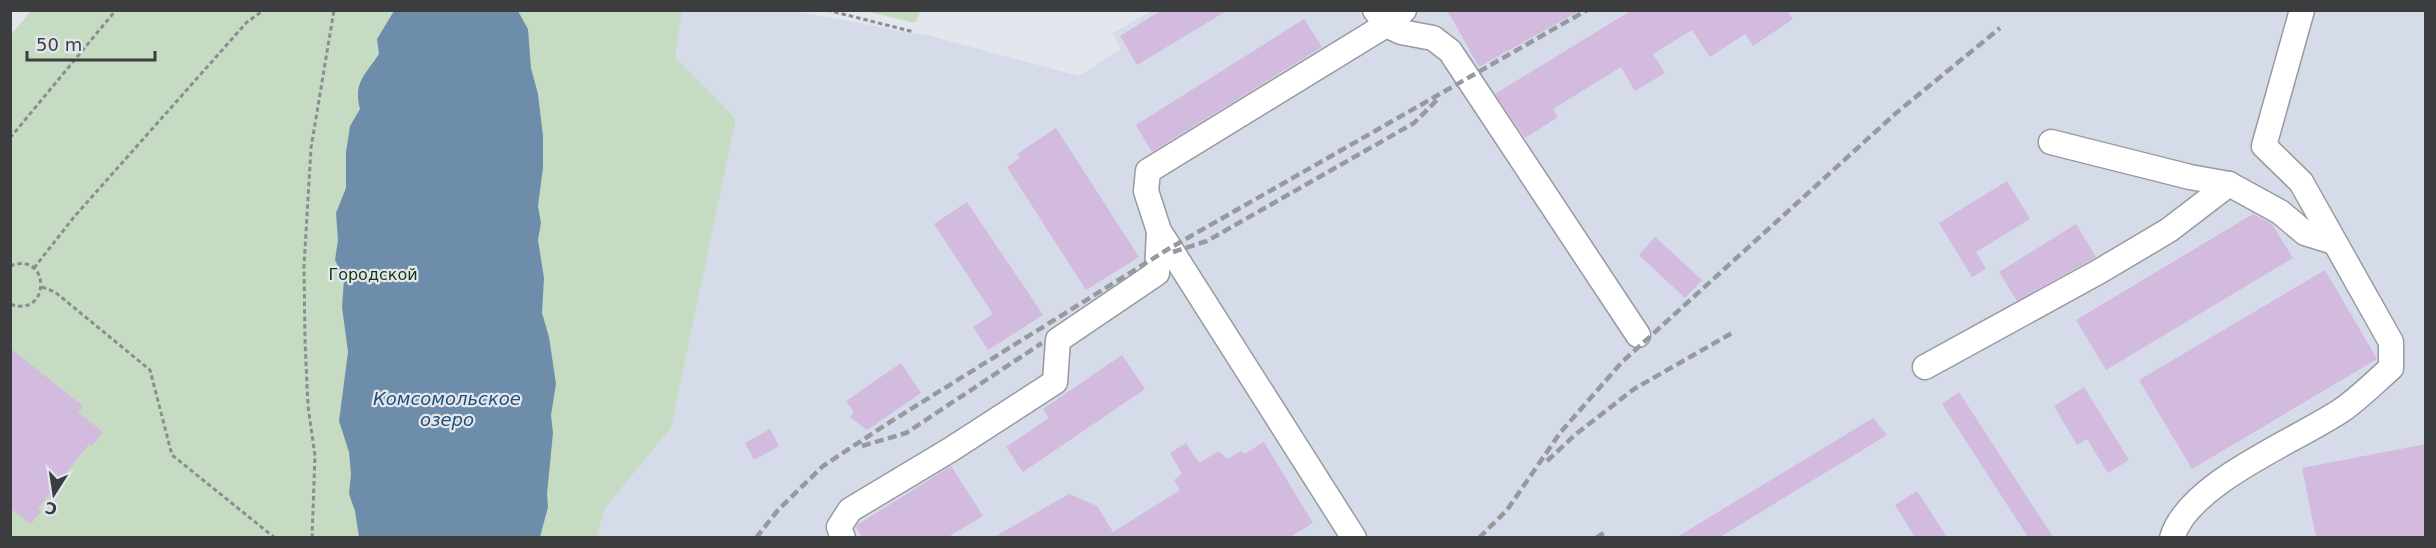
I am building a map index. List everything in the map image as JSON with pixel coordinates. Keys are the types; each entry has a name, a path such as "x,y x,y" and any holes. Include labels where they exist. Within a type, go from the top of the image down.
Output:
{"lane":[{"path":"2172,537 2176,525 2214,484 2343,410 2391,368 2391,342 2301,182 2264,146 2302,10"},
{"path":"1354,537 1159,231 1146,191 1148,171 1388,15 1401,32 1433,38 1450,51 1638,335"},
{"path":"2051,142 2190,177 2229,184 2280,212 2305,232 2334,242"},
{"path":"1925,367 2169,230 2229,184"},
{"path":"843,537 839,526 850,510 950,450 1055,382 1058,340 1157,273 1159,231"}],"path":[{"path":"10,138 116,10"},
{"path":"34,268 74,217 247,22 264,10"},
{"path":"312,537 315,456 308,406 304,266 311,148 334,10"},
{"path":"827,10 914,32"},
{"path":"10,266 26,264 34,268 41,279 42,287 40,294 30,304 16,306 10,304"},
{"path":"42,287 55,292 150,370 172,455 275,537"}],"shaded area":[{"path":"682,11 794,11 930,36 1079,76 1121,49 1112,34 1151,11 2425,11 2425,537 597,538 605,508 671,428 736,119 674,57"}],"green space":[{"name":"Городской","path":"31,11 682,11 675,57 736,119 671,428 605,508 597,537 11,538 10,36"},
{"path":"865,11 921,11 915,23"}],"water":[{"name":"Комсомольское озеро","path":"394,11 518,11 528,29 531,68 538,94 543,136 543,168 538,206 541,223 538,240 544,278 542,313 549,337 556,384 551,415 553,433 547,494 548,507 540,537 359,537 355,511 349,494 351,474 349,452 339,421 348,352 342,307 344,279 335,260 338,240 336,213 346,188 346,152 350,126 360,109 359,86 379,54 377,39"}],"building":[{"path":"1162,10 1228,10 1137,65 1120,36"},
{"path":"1447,10 1581,10 1479,67"},
{"path":"1632,10 1787,10 1793,19 1753,46 1745,34 1710,57 1692,30 1653,54 1665,73 1635,91 1621,67 1553,109 1558,117 1525,138 1495,94"},
{"path":"1304,19 1322,47 1152,152 1136,125"},
{"path":"1056,128 1139,257 1086,290 1007,167 1020,158 1017,154"},
{"path":"2007,181 2030,219 1976,252 1986,269 1972,277 1939,223"},
{"path":"967,202 1043,315 988,350 973,327 993,314 934,224"},
{"path":"2253,214 2272,224 2293,258 2106,370 2076,320"},
{"path":"2076,224 2096,257 2017,301 1999,272"},
{"path":"1655,237 1702,280 1685,298 1639,255"},
{"path":"2325,270 2377,359 2192,469 2139,380"},
{"path":"10,348 83,406 78,412 103,432 92,446 89,444 38,509 41,511 31,524 10,508"},
{"path":"1122,355 1145,389 1023,472 1006,447 1049,418 1043,409"},
{"path":"901,363 921,393 867,430 850,417 854,412 846,401"},
{"path":"2084,387 2129,460 2108,473 2087,439 2077,445 2054,406"},
{"path":"1959,392 2053,537 2028,537 1942,404"},
{"path":"1873,418 1887,435 1720,537 1677,537"},
{"path":"770,429 779,446 754,460 745,443"},
{"path":"1264,442 1313,523 1290,537 994,537 1069,494 1097,506 1113,532 1180,490 1174,480 1182,474 1170,453 1186,443 1199,463 1219,451 1227,459 1241,451 1244,454"},
{"path":"2426,444 2426,537 2316,537 2302,468"},
{"path":"951,466 983,516 948,537 862,537 857,525"},
{"path":"1917,491 1947,537 1915,537 1895,505"}],"railway":[{"path":"756,538 778,510 823,466 890,422 1170,248 1587,10"},
{"path":"1479,538 1507,510 1560,433 1622,362 1895,114 2000,28"},
{"path":"1173,252 1207,241 1414,123 1439,98"},
{"path":"1547,461 1576,434 1634,389 1732,333"},
{"path":"862,446 906,433 1042,343"},
{"path":"1596,538 1607,531"}]}
